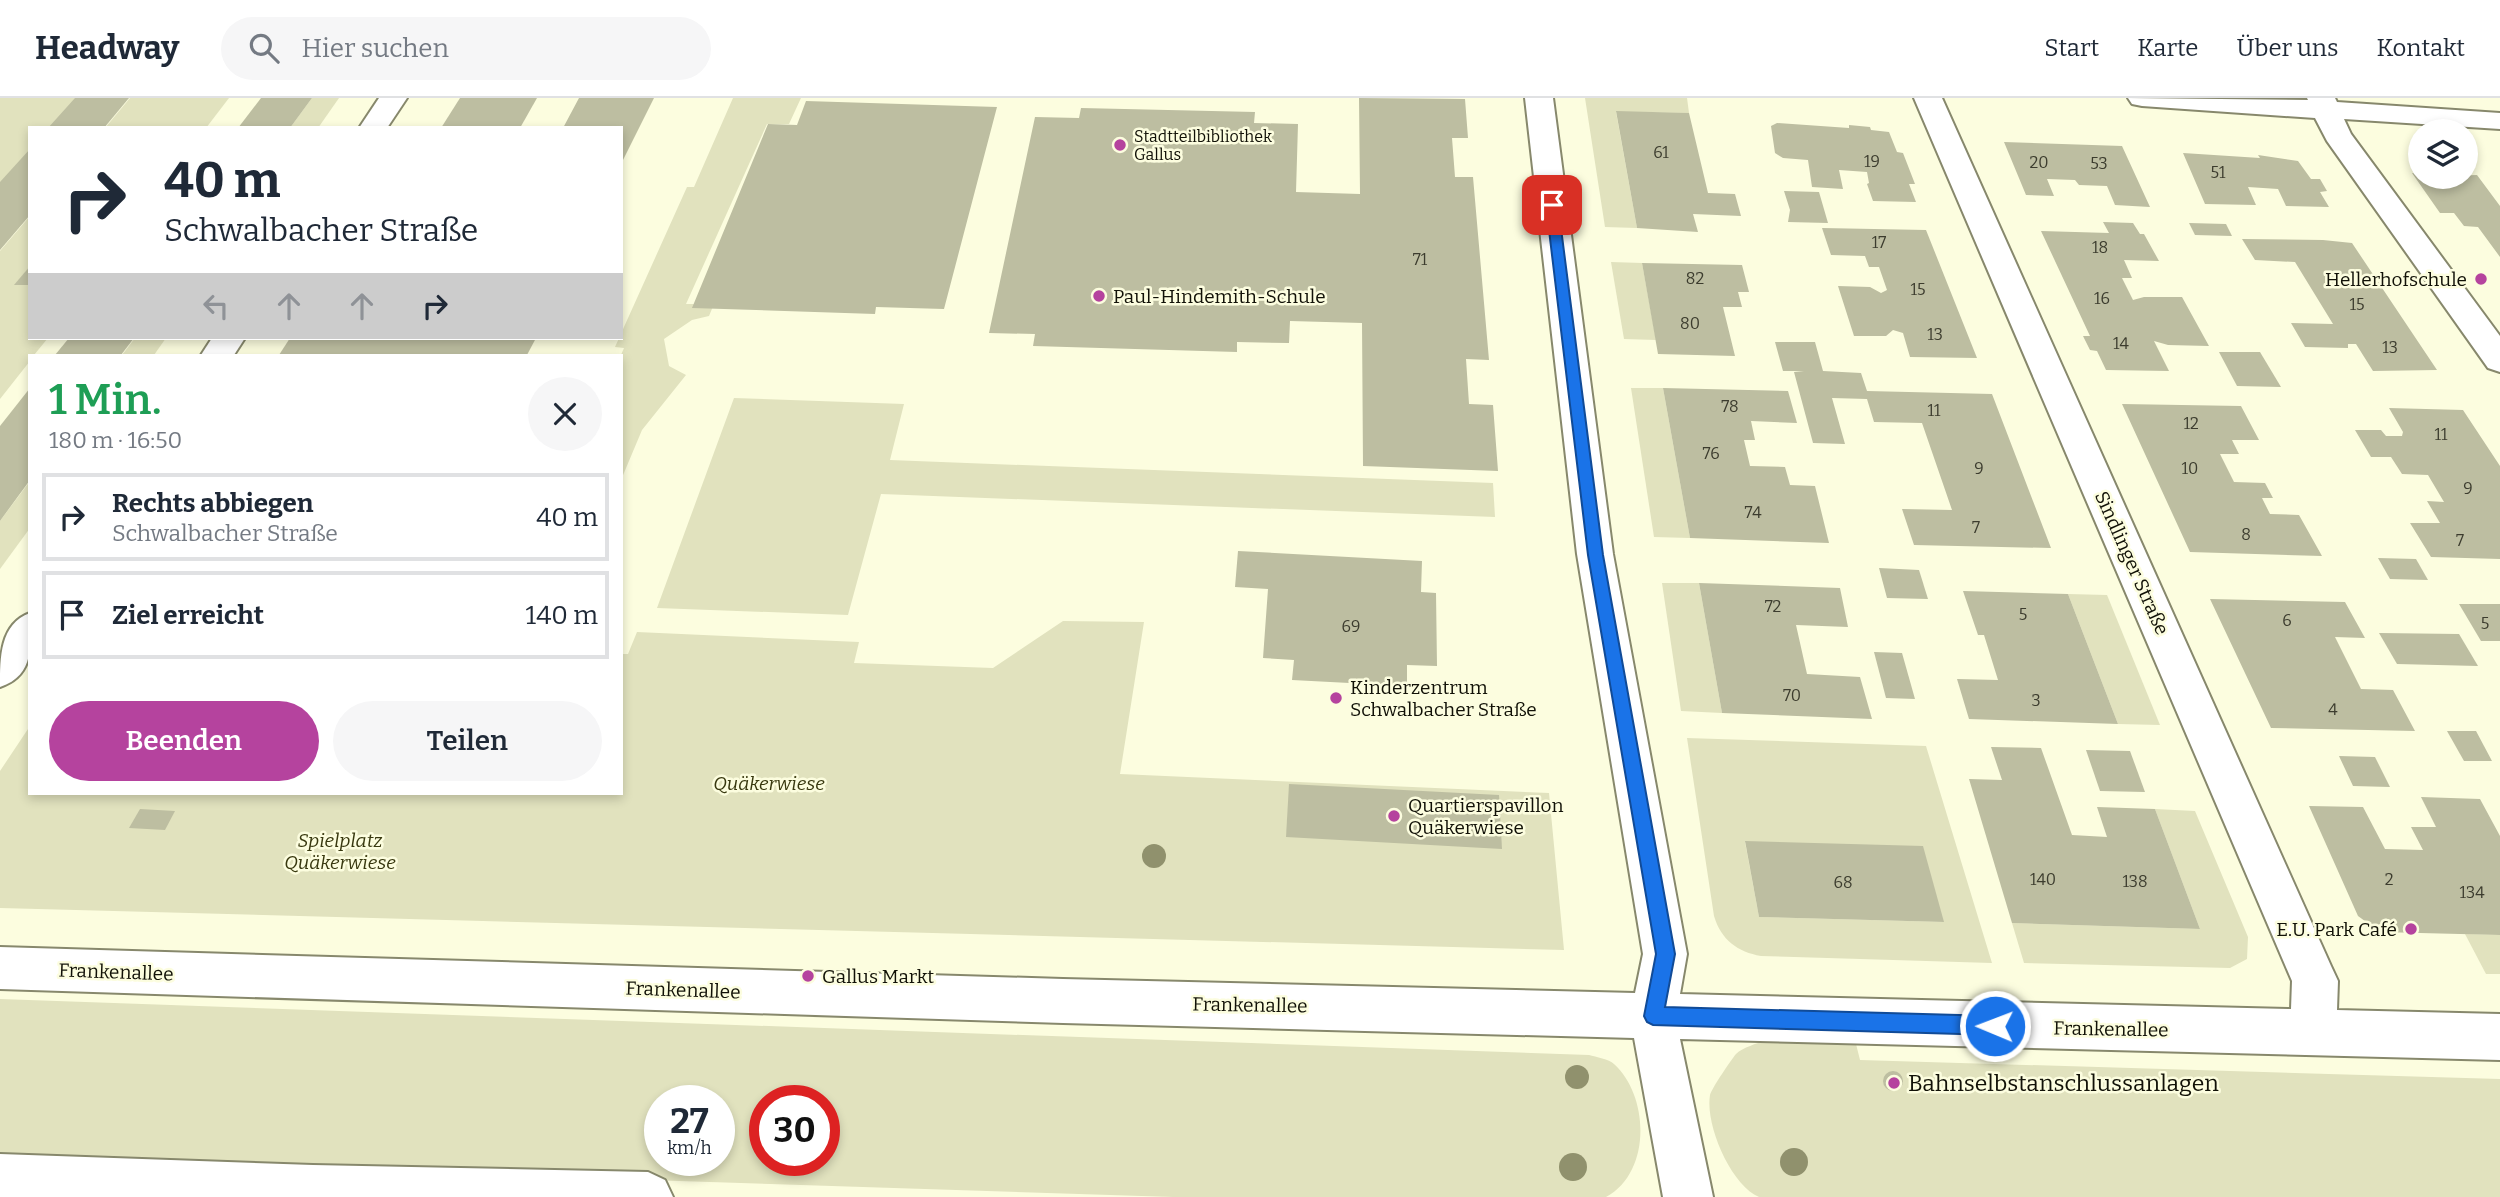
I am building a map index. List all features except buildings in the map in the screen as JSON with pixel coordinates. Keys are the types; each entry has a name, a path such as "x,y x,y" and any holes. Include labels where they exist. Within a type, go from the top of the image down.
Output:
{"street":[{"path":"374,126 393,98"},
{"path":"1539,98 1595,555 1665,954 1653,1016 1688,1197"},
{"name":"Sindlinger Straße","path":"1927,98 2315,981 2313,1034"},
{"path":"2142,98 2322,104 2500,121"},
{"path":"2322,104 2337,135 2500,360"},
{"path":"0,671 28,631"},
{"name":"Frankenallee","path":"0,968 1025,1000 2500,1037"},
{"path":"0,1178 312,1193 648,1197"}],"green space":[{"path":"0,98 76,98 52,126 28,126 28,152 0,184"},
{"path":"130,98 229,98 208,126 107,126"},
{"path":"312,98 339,98 319,126 291,126"},
{"path":"733,98 801,98 789,124 767,124 686,304 714,304 709,316 692,320 664,339 669,366 686,375 642,430 623,475 621,354 624,348 615,347 618,340 623,340 623,329 687,187 694,187"},
{"path":"1585,98 1687,98 1689,113 1616,112 1637,228 1605,227"},
{"path":"28,218 28,269 15,285 28,285 28,340 46,340 35,354 28,354 28,364 0,399 0,251"},
{"path":"1611,262 1642,263 1656,340 1624,339"},
{"path":"133,340 165,340 155,354 123,354"},
{"path":"1631,388 1663,388 1690,538 1654,537"},
{"path":"734,398 904,404 890,460 1493,483 1495,517 881,494 848,615 657,608"},
{"path":"28,484 28,531 0,569 0,521"},
{"path":"1662,583 1699,583 1722,713 1681,711"},
{"path":"2068,594 2107,595 2160,725 2118,724"},
{"name":"Quäkerwiese","path":"1063,621 1144,622 1120,774 1549,793 1564,950 0,908 0,771 28,729 28,795 623,795 623,654 628,654 637,632 859,642 854,663 993,668"},
{"path":"1687,738 1926,746 1992,963 1761,956 1732,944 1721,932 1714,916","holes":["1745,842 1944,922 1759,917"]},
{"path":"2155,809 2195,811 2248,937 2247,959 2230,968 2024,963 2012,923 2200,929"},
{"path":"2465,934 2500,935 2500,974 2486,974"},
{"path":"0,999 1589,1055 1612,1062 1626,1078 1639,1114 1638,1153 1631,1171 1621,1186 1606,1197 1173,1197 0,1159"},
{"path":"1765,1040 1855,1040 1860,1060 2500,1079 2500,1197 1759,1197 1739,1180 1722,1153 1712,1122 1710,1095 1736,1054"}],"place":[{"name":"Stadtteilbibliothek Gallus","path":"1120,145"},
{"name":"Hellerhofschule","path":"2481,279"},
{"name":"Paul-Hindemith-Schule","path":"1099,296"},
{"name":"Kinderzentrum Schwalbacher Straße","path":"1336,698"},
{"name":"Quartierspavillon Quäkerwiese","path":"1394,816"},
{"name":"E.U. Park Café","path":"2411,929"},
{"name":"Gallus Markt","path":"808,976"},
{"name":"Bahnselbstanschlussanlagen","path":"1894,1083"}],"route":[{"path":"1552,205 1595,555 1665,954 1653,1016 1995,1026"}],"park label":[{"name":"Spielplatz Quäkerwiese","path":"340,851"}]}
